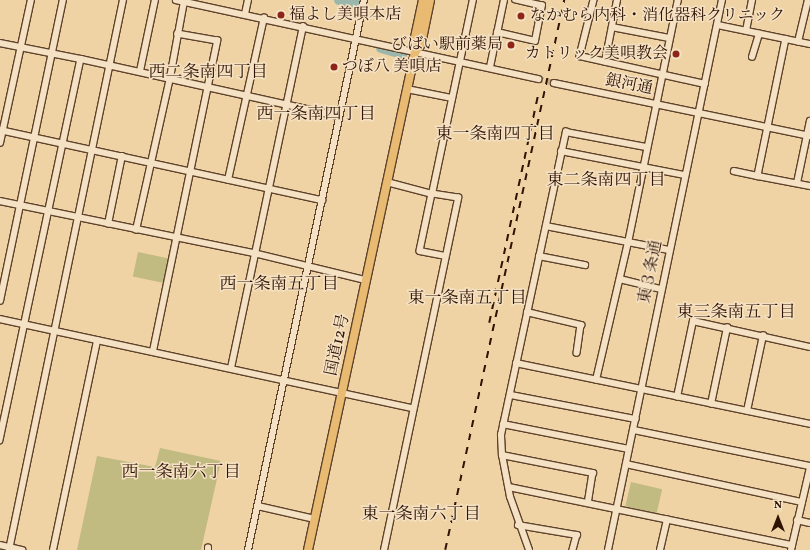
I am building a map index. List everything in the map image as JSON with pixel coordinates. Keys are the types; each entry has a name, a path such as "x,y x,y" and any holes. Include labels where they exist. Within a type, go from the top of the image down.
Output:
{"highway":[{"name":"国道12号","path":"308,550 415,52 414,42 423,0"},
{"name":"国道12号","path":"415,52 421,44 430,0"}],"street":[{"path":"0,143 1,130 30,0"},
{"path":"0,301 64,0"},
{"path":"9,548 53,332 111,65 123,0"},
{"path":"140,71 155,0"},
{"path":"176,0 490,67 538,79"},
{"path":"245,14 248,0"},
{"path":"248,550 364,0"},
{"path":"445,256 420,251 473,0"},
{"path":"490,67 504,0"},
{"path":"497,32 535,41 542,6 516,0"},
{"path":"594,0 580,56 705,84"},
{"path":"605,62 617,0"},
{"path":"596,380 628,243 646,147 657,103 669,38 678,0"},
{"name":"東３条通","path":"608,550 722,0"},
{"path":"746,31 752,0"},
{"path":"798,42 808,0"},
{"path":"136,230 170,78 184,2"},
{"path":"228,180 264,18"},
{"path":"718,25 810,44"},
{"path":"230,368 303,27"},
{"path":"612,27 669,38"},
{"path":"153,351 217,41 178,34"},
{"path":"752,57 759,34"},
{"path":"758,176 786,39"},
{"path":"0,43 140,71 339,116"},
{"path":"0,440 82,59"},
{"name":"銀河通","path":"554,83 809,135"},
{"path":"407,89 452,98"},
{"path":"797,183 809,135 810,121"},
{"path":"1,130 322,200"},
{"path":"529,550 518,525 502,455 503,424 566,132 646,147"},
{"path":"561,151 685,175"},
{"path":"108,224 122,156"},
{"path":"734,171 810,186"},
{"path":"384,550 458,198 432,194 387,182"},
{"path":"0,201 254,253 366,280"},
{"path":"546,226 669,250"},
{"path":"539,256 585,265"},
{"path":"620,279 661,289"},
{"path":"527,312 581,325 577,352"},
{"path":"0,319 53,332 153,351 413,408"},
{"path":"677,397 693,321 810,347"},
{"path":"711,404 727,328"},
{"path":"747,412 763,336"},
{"path":"53,550 98,341"},
{"path":"516,363 810,424"},
{"path":"510,395 636,419"},
{"path":"503,424 629,449"},
{"path":"509,487 791,548 810,467 634,430"},
{"path":"502,455 593,473 588,503"},
{"path":"626,464 802,502"},
{"path":"258,506 315,519"},
{"path":"660,550 667,520"},
{"path":"797,520 810,523"},
{"path":"518,525 577,535 573,550"},
{"path":"0,545 22,550"}],"shaded area":[{"path":"138,252 170,259 165,283 133,276"},
{"path":"160,448 221,461 201,550 77,550 97,456 155,467"},
{"path":"631,482 662,489 657,514 625,506"}],"waterway":[{"path":"339,0 357,4"},
{"path":"381,48 402,54"}],"tunnel":[{"path":"538,79 554,83"}],"railway":[{"path":"445,550 564,0"},
{"path":"489,323 538,94"}],"place":[{"name":"福よし美唄本店","path":"281,15"},
{"name":"なかむら内科・消化器科クリニック","path":"521,16"},
{"name":"びばい駅前薬局","path":"511,45"},
{"name":"カトリック美唄教会","path":"676,54"},
{"name":"つぼ八 美唄店","path":"334,67"}],"district":[{"name":"西二条南四丁目","path":"208,73"},
{"name":"西一条南四丁目","path":"316,115"},
{"name":"東一条南四丁目","path":"495,135"},
{"name":"東二条南四丁目","path":"606,181"},
{"name":"西一条南五丁目","path":"279,285"},
{"name":"東一条南五丁目","path":"467,299"},
{"name":"東三条南五丁目","path":"736,313"},
{"name":"西一条南六丁目","path":"181,473"},
{"name":"東一条南六丁目","path":"421,515"}]}
